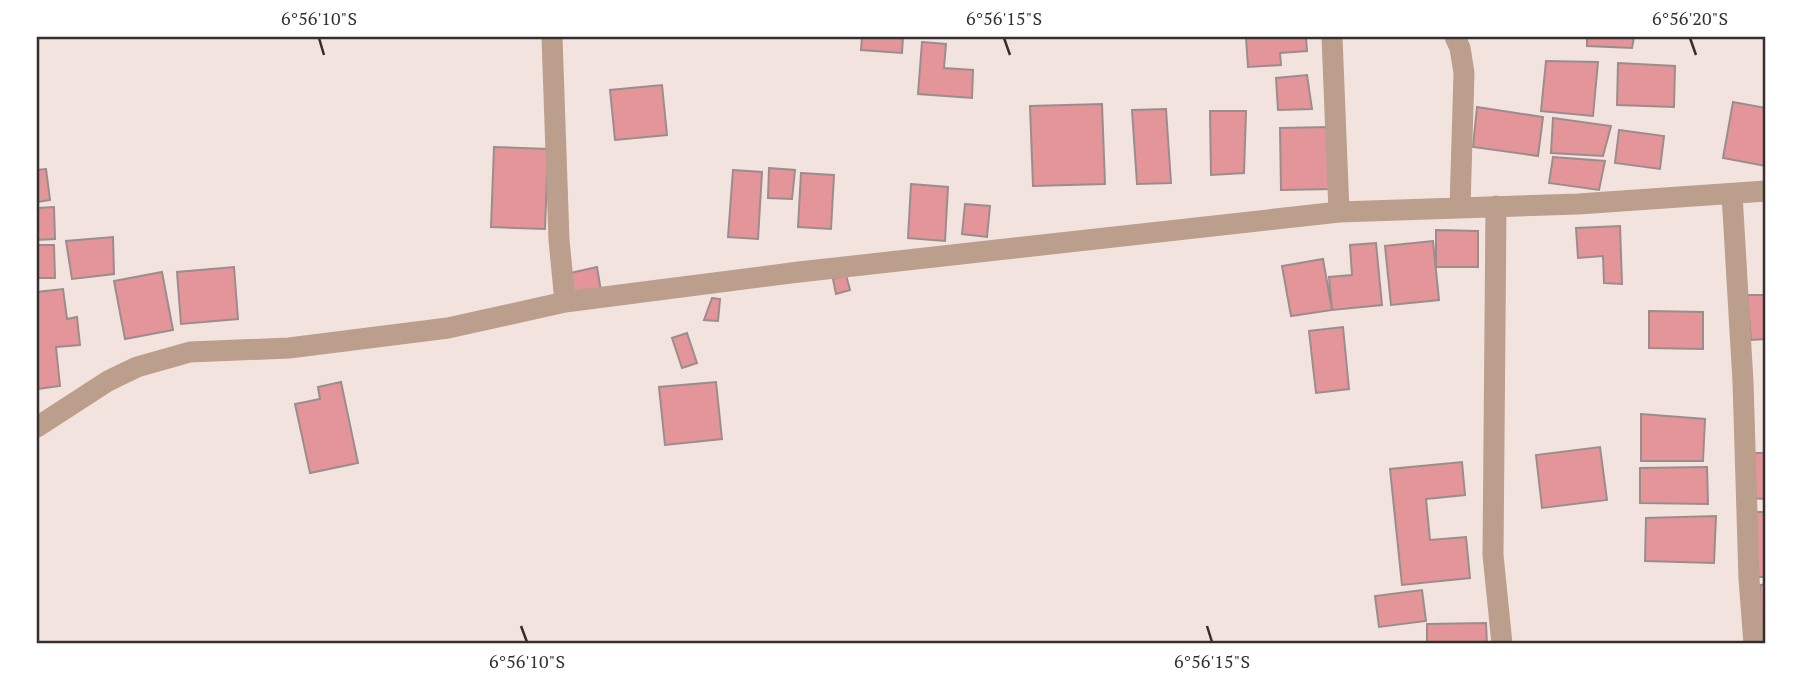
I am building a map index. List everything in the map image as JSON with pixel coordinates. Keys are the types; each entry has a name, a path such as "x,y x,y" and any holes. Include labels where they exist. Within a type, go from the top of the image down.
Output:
{"street":[{"path":"552,37 559,240 565,302"},
{"path":"1332,37 1339,212"},
{"path":"1455,37 1460,48 1464,73 1460,207"},
{"path":"37,427 108,381 137,368 190,352 289,348 448,328 565,302 799,272 1339,212 1578,204 1766,191"},
{"path":"1732,194 1754,644"},
{"path":"1496,206 1493,555 1502,644"}],"building":[{"path":"862,37 903,37 902,53 861,50"},
{"path":"1246,37 1306,37 1307,51 1280,53 1281,65 1248,67"},
{"path":"1587,37 1634,37 1632,48 1587,46"},
{"path":"922,42 946,44 944,68 973,70 972,98 918,94"},
{"path":"1546,61 1598,62 1593,116 1541,111"},
{"path":"1618,63 1675,66 1674,107 1617,105"},
{"path":"1307,75 1312,109 1278,110 1276,78"},
{"path":"662,85 667,135 615,140 610,90"},
{"path":"1733,102 1766,108 1766,166 1723,158"},
{"path":"1102,104 1105,184 1033,186 1030,106"},
{"path":"1477,107 1543,117 1538,156 1473,147"},
{"path":"1166,109 1171,183 1137,184 1132,110"},
{"path":"1210,111 1246,111 1244,173 1211,175"},
{"path":"1553,118 1611,126 1603,156 1551,153"},
{"path":"1330,127 1332,189 1281,190 1280,128"},
{"path":"1619,130 1664,136 1660,169 1615,163"},
{"path":"494,147 548,149 545,229 491,227"},
{"path":"1553,157 1605,161 1599,190 1549,183"},
{"path":"769,168 795,170 792,199 768,198"},
{"path":"46,169 50,200 37,202 37,170"},
{"path":"733,170 762,172 758,239 728,237"},
{"path":"801,173 834,175 831,229 798,227"},
{"path":"911,184 948,187 945,241 908,238"},
{"path":"965,204 990,206 987,237 962,234"},
{"path":"54,207 55,239 37,240 37,208"},
{"path":"1620,226 1622,284 1604,283 1603,256 1578,258 1576,228"},
{"path":"1436,230 1478,231 1478,267 1436,267"},
{"path":"113,237 114,274 72,279 66,241"},
{"path":"1433,241 1439,300 1391,305 1385,246"},
{"path":"1376,243 1382,305 1332,310 1329,277 1352,275 1350,245"},
{"path":"37,245 54,245 55,278 37,278"},
{"path":"1323,259 1332,310 1291,316 1282,266"},
{"path":"234,267 238,319 181,324 177,272"},
{"path":"597,267 601,291 571,295 570,273"},
{"path":"162,272 173,330 125,339 114,281"},
{"path":"846,275 850,290 836,294 833,279"},
{"path":"63,289 67,319 77,317 80,345 56,347 60,386 37,389 37,292"},
{"path":"1747,295 1766,295 1766,339 1751,340"},
{"path":"712,298 720,299 718,321 704,320"},
{"path":"1649,311 1703,312 1703,349 1649,348"},
{"path":"1343,327 1349,389 1316,393 1309,331"},
{"path":"687,333 697,363 682,368 672,338"},
{"path":"341,382 358,463 310,473 295,404 320,399 318,387"},
{"path":"716,382 722,439 665,445 659,387"},
{"path":"1641,414 1705,419 1703,461 1641,461"},
{"path":"1600,447 1607,500 1542,508 1536,455"},
{"path":"1749,453 1766,453 1766,499 1749,498"},
{"path":"1462,462 1465,495 1426,499 1430,540 1466,537 1470,578 1402,585 1390,469"},
{"path":"1707,467 1708,504 1640,503 1640,468"},
{"path":"1752,512 1766,512 1766,577 1754,577"},
{"path":"1716,516 1714,563 1645,561 1646,518"},
{"path":"1766,584 1766,631 1761,631 1760,585"},
{"path":"1422,590 1426,621 1379,627 1375,596"},
{"path":"1486,623 1487,644 1427,644 1427,624"}]}
